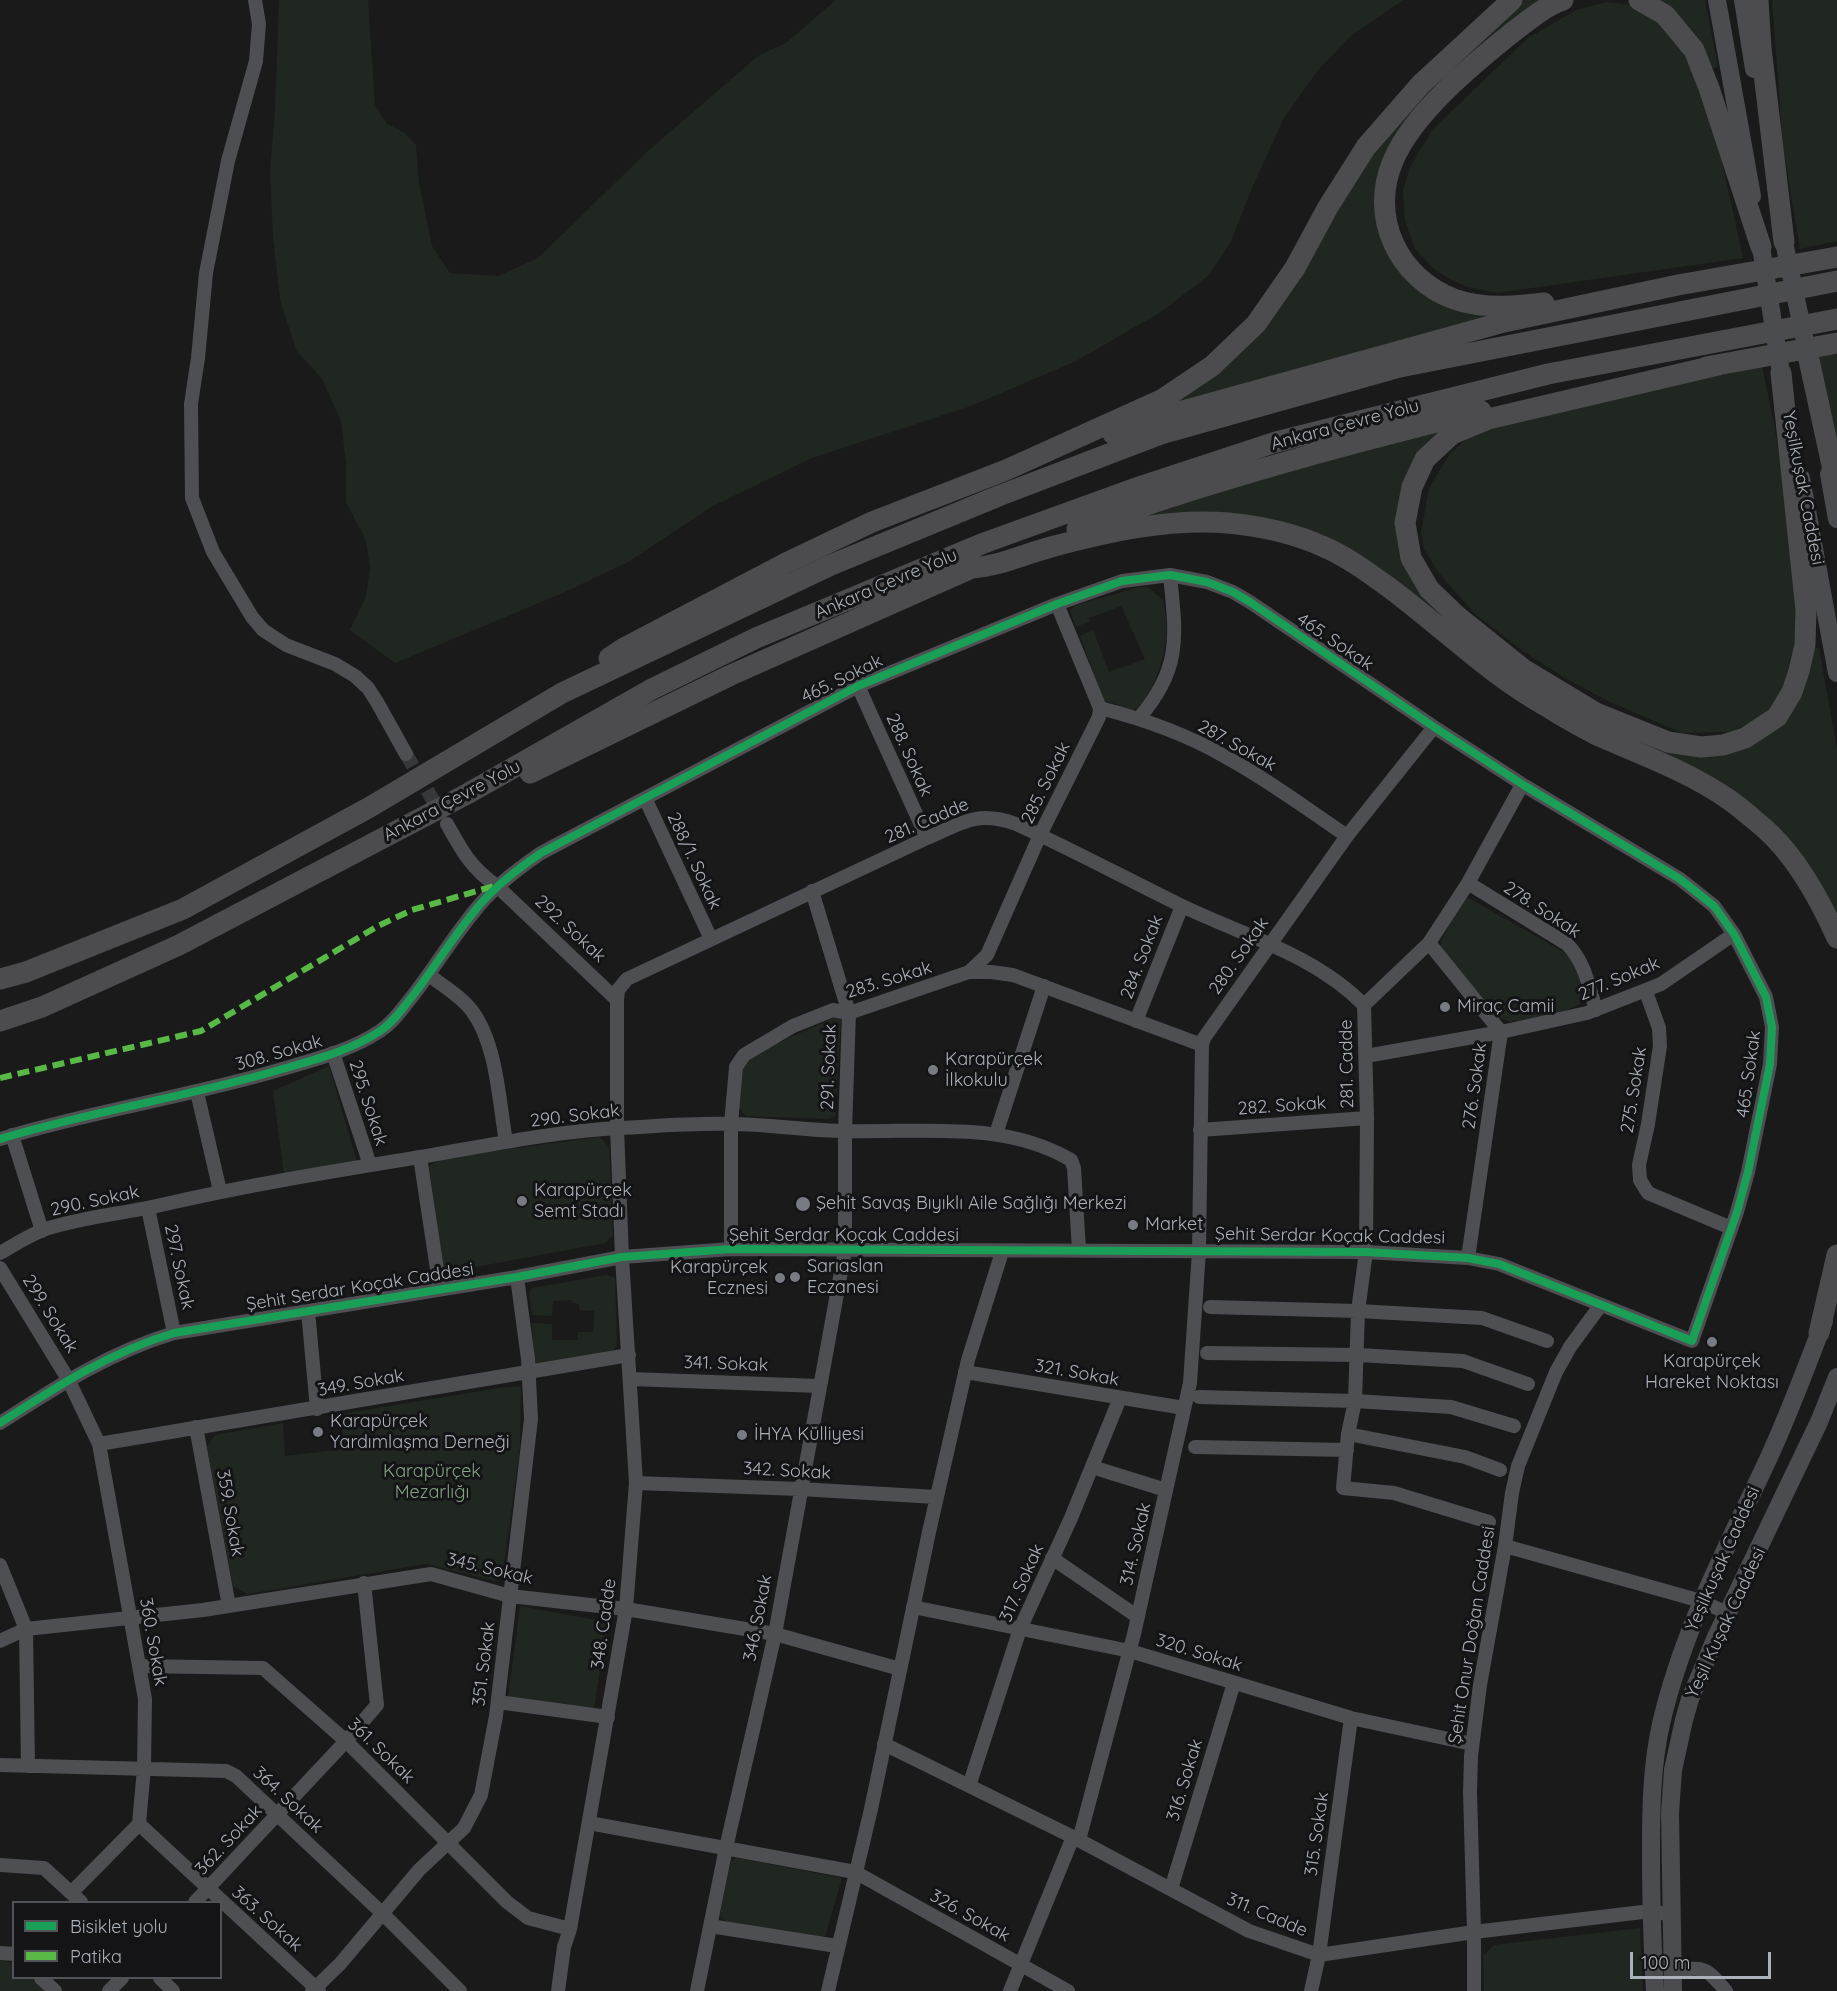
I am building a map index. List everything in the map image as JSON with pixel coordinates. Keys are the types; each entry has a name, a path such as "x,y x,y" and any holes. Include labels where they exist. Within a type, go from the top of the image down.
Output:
{"highway":[{"path":"1006,470 1163,399 1212,366 1256,324 1295,268 1328,207 1366,147 1420,84 1512,0"},
{"path":"1563,0 1556,2 1492,48 1414,125 1393,161 1387,184 1384,210 1390,236 1402,259 1424,284 1455,299 1488,306 1531,304 1678,285"},
{"path":"1639,0 1665,15 1694,50 1709,88 1761,248"},
{"path":"1758,0 1761,48 1784,242"},
{"path":"562,693 624,648 786,563 872,522 1006,470 1186,410 1504,322 1678,285 1832,257"},
{"name":"Ankara Çevre Yolu","path":"0,979 26,972 183,909 370,807 562,693 831,565 1001,495 1161,434 1400,367 1837,281"},
{"name":"Ankara Çevre Yolu","path":"0,1021 42,1007 179,945 467,795 652,689 756,638 984,543 1133,489 1276,442 1548,374 1837,319"},
{"path":"467,795 509,783 731,675 972,568 1138,507 1407,429 1563,391 1837,343"},
{"path":"1809,360 1837,488"},
{"path":"1718,365 1488,419 1452,434 1425,459 1412,487 1405,523 1411,558 1429,589 1457,616 1523,669 1596,713 1668,742 1701,747 1723,745 1745,738 1777,717 1792,692 1800,671 1805,645 1806,610 1781,373"},
{"path":"972,568 990,567 1050,548 1115,532 1174,524 1227,523 1278,531 1323,546 1367,572 1422,613 1486,666 1543,705 1596,734 1677,770 1728,799 1766,830 1797,866 1821,905 1837,938"},
{"path":"1819,1333 1837,1255"}],"main road":[{"name":"Yeşilkuşak Caddesi","path":"1718,0 1781,373 1837,672"},
{"path":"1743,0 1784,242 1809,360 1837,519"},
{"name":"Yeşilkuşak Caddesi","path":"1654,1991 1651,1911 1652,1791 1656,1756 1671,1689 1701,1601 1778,1436 1837,1282"},
{"name":"Yeşil Kuşak Caddesi","path":"1673,1991 1670,1813 1676,1752 1690,1699 1727,1613 1819,1422 1837,1377"}],"street":[{"path":"255,0 259,24 256,61 228,161 206,273 191,404 192,498 213,552 252,617 263,630 286,645 335,664 355,676 368,688 406,754"},
{"path":"1139,718 1163,686 1172,658 1174,620 1170,575"},
{"name":"465. Sokak","path":"497,886 541,853 858,686 1057,604 1122,581 1170,575 1207,582 1233,592 1250,602 1522,785 1680,879 1714,906 1734,934 1766,997 1772,1027 1770,1064 1748,1172 1692,1341"},
{"path":"1057,604 1100,708"},
{"name":"288. Sokak","path":"858,686 927,838"},
{"name":"287. Sokak","path":"1100,708 1139,718 1224,756 1347,836"},
{"name":"285. Sokak","path":"969,972 987,955 1040,835 1098,717 1100,708"},
{"name":"280. Sokak","path":"1199,1251 1202,1046 1210,1028 1347,836 1434,727"},
{"path":"1364,1005 1429,943 1468,883 1522,785"},
{"name":"288/1. Sokak","path":"645,798 711,939"},
{"name":"281. Cadde","path":"617,1000 618,990 627,979 927,838 963,822 985,816 1007,821 1040,835 1182,906 1269,944 1315,968 1334,980 1364,1005 1367,1118 1366,1252 1358,1311 1355,1401 1348,1434 1343,1488 1394,1493 1489,1522"},
{"name":"292. Sokak","path":"447,824 471,865 497,886 617,1000"},
{"name":"278. Sokak","path":"1468,883 1573,950 1583,966 1596,1010"},
{"name":"308. Sokak","path":"6,1137 246,1079 333,1053 361,1042 382,1030 397,1015 429,975 474,911 497,886"},
{"name":"291. Sokak","path":"812,891 849,1013 844,1250"},
{"name":"284. Sokak","path":"1136,1021 1182,906"},
{"name":"277. Sokak","path":"1366,1056 1501,1032 1596,1010 1646,992 1679,973 1734,934"},
{"name":"276. Sokak","path":"1429,943 1501,1032 1468,1258"},
{"path":"987,955 1004,973"},
{"name":"283. Sokak","path":"731,1250 731,1124 736,1066 744,1055 793,1026 833,1010 849,1013 969,972 1004,973 1202,1046"},
{"path":"429,975 462,1000 480,1023 492,1059 506,1142"},
{"path":"996,1134 1044,986"},
{"name":"275. Sokak","path":"1646,992 1660,1035 1648,1124 1638,1173 1648,1193 1731,1228"},
{"path":"617,1000 617,1128 622,1257"},
{"name":"295. Sokak","path":"333,1053 369,1165"},
{"path":"197,1092 220,1191"},
{"name":"282. Sokak","path":"1200,1130 1367,1118"},
{"name":"290. Sokak","path":"0,1253 42,1231 69,1223 220,1191 506,1142 617,1128 731,1124 845,1131 946,1130 996,1134 1018,1138 1060,1153 1071,1160 1074,1168 1080,1250"},
{"path":"6,1137 42,1231"},
{"path":"420,1157 441,1289"},
{"name":"297. Sokak","path":"148,1208 174,1333"},
{"name":"Şehit Serdar Koçak Caddesi","path":"0,1423 68,1379 127,1349 174,1333 517,1277 622,1257 731,1250 1366,1252 1468,1258 1512,1268 1600,1306 1692,1341"},
{"name":"346. Sokak","path":"697,1991 726,1848 775,1634 844,1250"},
{"name":"314. Sokak","path":"1010,1991 1076,1839 1130,1651 1190,1383 1199,1251"},
{"path":"828,1991 965,1372 1002,1252"},
{"name":"348. Cadde","path":"558,1991 564,1947 570,1929 626,1609 636,1483 622,1257"},
{"name":"299. Sokak","path":"0,1268 68,1379"},
{"name":"351. Sokak","path":"315,1990 340,1964 419,1870 464,1828 481,1795 498,1702 531,1419 529,1373 517,1277"},
{"name":"Şehit Onur Doğan Caddesi","path":"1474,1991 1470,1792 1472,1744 1512,1493 1518,1466 1563,1358 1600,1306"},
{"path":"1210,1307 1358,1311 1482,1318 1547,1341"},
{"path":"308,1311 317,1408"},
{"path":"1207,1353 1358,1355 1463,1361 1528,1384"},
{"name":"349. Sokak","path":"99,1444 629,1355"},
{"name":"321. Sokak","path":"965,1372 1184,1408"},
{"name":"360. Sokak","path":"68,1379 99,1444 145,1699 144,1768 138,1824"},
{"name":"341. Sokak","path":"631,1379 819,1386"},
{"path":"1199,1397 1355,1401 1451,1407 1514,1426"},
{"name":"317. Sokak","path":"969,1786 1020,1629 1120,1398"},
{"name":"359. Sokak","path":"196,1427 229,1606"},
{"path":"1348,1434 1465,1456 1500,1470"},
{"path":"1195,1447 1347,1450"},
{"path":"1092,1467 1166,1490"},
{"name":"342. Sokak","path":"636,1483 936,1497"},
{"path":"1505,1546 1701,1601 1727,1613"},
{"path":"1052,1558 1138,1617"},
{"path":"0,1565 26,1629 28,1766"},
{"name":"345. Sokak","path":"0,1641 26,1629 229,1606 431,1574 510,1596 626,1609 775,1634 900,1669"},
{"name":"362. Sokak","path":"196,1901 377,1705 364,1583"},
{"name":"320. Sokak","path":"913,1607 1130,1651 1351,1718 1472,1744"},
{"name":"361. Sokak","path":"139,1666 263,1668 346,1741 507,1902 528,1917 570,1929"},
{"name":"316. Sokak","path":"1171,1889 1234,1683"},
{"path":"498,1702 608,1717"},
{"name":"315. Sokak","path":"1311,1991 1319,1955 1351,1718"},
{"name":"311. Cadde","path":"884,1744 1076,1839 1249,1930 1319,1955 1474,1932 1651,1911 1671,1915"},
{"name":"364. Sokak","path":"0,1765 226,1771 236,1776 382,1913 460,1991"},
{"name":"326. Sokak","path":"589,1823 855,1872 1068,1991"},
{"path":"0,1866 44,1868 76,1898 138,1824"},
{"name":"363. Sokak","path":"138,1824 221,1901"},
{"name":"363. Sokak","path":"222,1902 315,1990"},
{"path":"711,1926 837,1946"},
{"path":"1673,1971 1697,1968 1709,1971 1726,1991"},
{"path":"43,1979 55,1991"},
{"path":"109,1991 120,1979"},
{"path":"162,1979 173,1991"}],"green space":[{"path":"279,0 368,0 375,105 387,124 405,133 416,145 419,183 432,246 450,273 498,276 538,258 648,151 758,56 786,43 836,0 1403,0 1352,35 1318,70 1284,118 1231,241 1209,275 1161,312 1076,361 971,406 812,458 711,507 628,562 565,592 395,663 350,630 366,596 370,568 366,540 346,502 346,463 341,421 322,379 296,350 280,299 273,237 270,170 275,110"},
{"path":"1517,0 1551,0 1430,97 1377,215 1383,246 1398,270 1493,311 1494,322 1175,409 1170,398 1224,361 1386,130"},
{"path":"1650,0 1705,0 1718,67 1707,69"},
{"path":"1772,0 1837,0 1837,241 1800,249 1783,147"},
{"path":"1606,2 1631,5 1680,37 1714,124 1743,258 1497,293 1467,287 1448,278 1434,269 1415,249 1405,221 1403,190 1411,165 1433,129 1528,38 1576,10"},
{"path":"1837,354 1837,449 1819,356"},
{"path":"1762,366 1774,423 1803,616 1801,656 1777,704 1757,720 1730,732 1682,733 1610,702 1565,678 1523,651 1476,615 1438,572 1424,549 1421,532 1429,488 1449,455 1468,437 1500,423"},
{"path":"1453,419 1435,439 1399,542 1488,651 1701,752 1780,719 1808,648 1819,648 1837,749 1837,925 1799,859 1679,769 1292,532 1127,523 1124,514"},
{"path":"1139,587 1148,587 1163,600 1166,633 1163,656 1156,678 1146,698 1133,710 1103,700 1080,636 1093,630 1109,672 1145,659 1121,606 1089,618 1090,621 1076,627 1070,611 1074,606"},
{"path":"1467,897 1569,955 1581,978 1583,992 1580,1004 1558,1014 1510,1022 1495,1015 1440,949 1441,941 1463,899"},
{"path":"836,1017 841,1018 835,1116 829,1119 746,1116 739,1108 740,1086 742,1073 753,1054"},
{"path":"329,1066 357,1162 284,1174 273,1091"},
{"name":"Karapürçek Semt Stadı","path":"600,1137 609,1147 613,1235 605,1243 449,1272 442,1265 429,1166 442,1158"},
{"path":"607,1275 615,1278 617,1346 610,1353 538,1365 534,1363 532,1323 552,1324 552,1340 578,1340 578,1332 593,1332 594,1311 579,1310 579,1304 572,1303 571,1300 553,1301 552,1316 532,1315 529,1293 532,1288"},
{"name":"Karapürçek Mezarlığı","path":"521,1386 520,1447 502,1579 495,1581 426,1564 248,1594 233,1586 207,1447 215,1435 283,1423 285,1456 344,1449 341,1414"},
{"path":"520,1606 607,1622 594,1709 508,1697"},
{"path":"738,1858 842,1878 825,1937 725,1921 720,1915 731,1862"},
{"path":"1640,1928 1643,1991 1484,1991 1483,1956 1494,1945"},
{"path":"0,1960 12,1963 12,1979 32,1979 45,1991 0,1991"}],"tunnel":[{"path":"406,754 441,814"}],"marked path":[{"path":"0,1078 201,1031 378,926 412,910 494,886"}],"cycle path":[{"path":"0,1139 69,1120 244,1080 318,1059 356,1044 385,1028 393,1020 480,904 504,880 541,853 858,686 1057,604 1122,581 1170,575 1207,582 1233,592 1250,602 1525,786 1680,879 1714,906 1734,934 1766,997 1772,1027 1770,1064 1748,1172 1737,1212 1692,1341 1499,1264 1468,1258 1366,1252 731,1249 622,1257 517,1277 174,1333 106,1360 0,1423"}],"place":[{"name":"Miraç Camii","path":"1445,1007"},
{"name":"Karapürçek İlkokulu","path":"933,1070"},
{"name":"Karapürçek Semt Stadı","path":"522,1201"},
{"name":"Şehit Savaş Bıyıklı Aile Sağlığı Merkezi","path":"803,1204"},
{"name":"Market","path":"1133,1225"},
{"name":"Sarıaslan Eczanesi","path":"795,1277"},
{"name":"Karapürçek Ecznesi","path":"780,1278"},
{"name":"Karapürçek Hareket Noktası","path":"1712,1342"},
{"name":"Karapürçek Yardımlaşma Derneği","path":"318,1432"},
{"name":"İHYA Külliyesi","path":"742,1435"}]}
